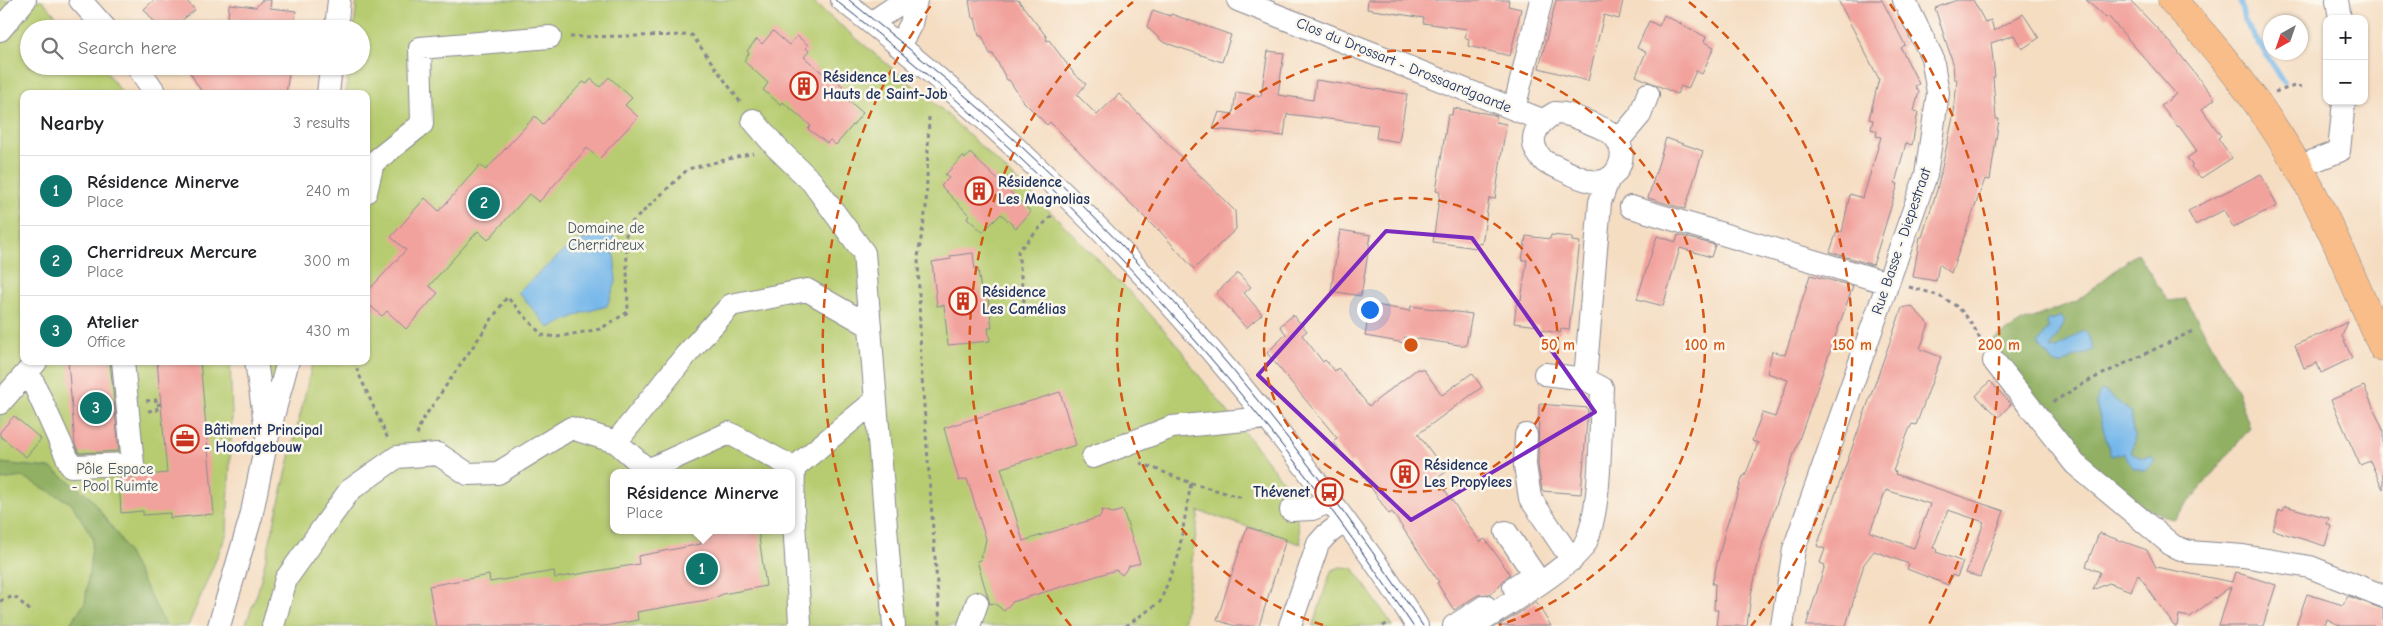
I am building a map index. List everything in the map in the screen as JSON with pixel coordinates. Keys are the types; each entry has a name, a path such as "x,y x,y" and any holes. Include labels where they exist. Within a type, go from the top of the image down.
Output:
{"main road":[{"path":"2172,0 2210,40 2261,110 2298,167 2323,214 2383,348"}],"street":[{"path":"0,30 24,0"},
{"path":"80,0 98,20"},
{"path":"337,20 339,0"},
{"path":"842,0 987,122 1075,206 1172,308 1266,418 1331,501 1417,626"},
{"path":"871,23 906,0"},
{"path":"899,46 910,24 916,0"},
{"name":"Clos du Drossart - Drossaardgaarde","path":"1238,0 1542,120"},
{"path":"1514,109 1541,0"},
{"name":"Rue Basse - Diepestraat","path":"1782,626 1794,549 1926,176 1938,93 1932,57 1904,0"},
{"path":"2337,0 2339,15"},
{"path":"370,175 373,163 422,124 420,48 550,37"},
{"path":"143,75 153,90"},
{"path":"329,90 331,75"},
{"path":"1618,141 1640,115 1648,94"},
{"path":"2298,167 2339,151 2344,105"},
{"path":"1585,379 1600,202 1609,178 1619,168 1622,156 1618,141 1609,132 1568,114 1555,113 1542,120 1537,126 1534,146 1545,162 1592,182 1609,178"},
{"path":"754,120 776,147 812,182 864,253 894,626"},
{"path":"1631,207 1888,284"},
{"path":"616,442 686,355 730,305 807,290 870,326"},
{"path":"1994,361 2075,464 2180,550 2243,556 2310,566 2383,596"},
{"path":"0,403 32,366 71,466 133,464 123,365"},
{"path":"257,365 267,439"},
{"path":"219,626 251,517 267,439 287,365"},
{"path":"1474,626 1572,560 1586,543 1596,504 1602,388 1585,379 1545,374"},
{"path":"650,469 729,433 794,468 876,400"},
{"path":"1102,454 1172,427 1266,418"},
{"path":"273,626 286,578 350,490 403,457 438,454 468,474 498,473 571,428 616,442 647,469"},
{"path":"1526,434 1524,464 1530,498 1572,560"},
{"path":"1291,510 1312,509 1331,501"},
{"path":"1290,626 1318,544 1326,535 1345,521"},
{"path":"1454,626 1534,574 1506,532"},
{"path":"795,534 800,623"},
{"path":"969,626 977,602"}],"path":[{"path":"550,37 692,35 754,120"},
{"path":"2271,93 2282,89 2301,87"},
{"path":"929,118 926,208 918,257 921,364 940,626"},
{"path":"403,457 421,422 507,296 542,335 557,337 600,329 628,312 626,228 688,168 776,147"},
{"path":"1026,318 1018,251 1054,213"},
{"path":"1888,284 1929,293 1959,307 1968,316 1994,361"},
{"path":"2040,421 2051,403 2086,382 2193,331"},
{"path":"355,365 403,457"},
{"path":"146,400 156,400 158,405 157,410 147,411"},
{"path":"1102,454 1243,498"},
{"path":"1126,626 1160,602 1178,556 1191,483"},
{"path":"0,601 14,596 33,613"},
{"path":"1383,626 1393,621"}],"highlighted area":[{"path":"1386,231 1472,238 1595,412 1411,520 1258,375"}],"green space":[{"name":"Pôle Espace - Pool Ruimte","path":"0,0 42,0 60,20 20,20 20,75 109,75 120,90 20,90 20,365 230,365 232,414 227,533 188,626 0,626"},
{"name":"Domaine de Cherridreux","path":"357,0 810,0 940,108 1060,221 1139,302 1183,351 1189,363 1287,486 1294,504 1301,544 1199,511 1183,626 245,626 258,591 312,365 370,365 370,90 346,90 348,75 370,75 370,20 355,20"},
{"path":"2137,253 2168,301 2186,299 2237,390 2250,428 2174,520 2130,501 2069,449 1988,343 2022,322 2077,301"},
{"path":"265,365 281,365 272,407"},
{"path":"0,463 51,468 89,496 120,538 166,626 68,626 85,603 93,538 71,503 23,477 0,480"},
{"path":"1340,567 1353,568 1393,626 1313,626 1331,571"}],"water":[{"path":"613,231 616,282 607,306 582,313 549,328 518,292 573,243"},
{"path":"2060,316 2065,321 2050,349 2057,349 2083,330 2088,335 2093,350 2070,359 2061,365 2055,364 2038,344 2049,327 2047,323 2049,319 2052,321"},
{"path":"2103,390 2132,413 2134,442 2131,452 2141,458 2151,457 2155,461 2145,471 2132,467 2124,453 2111,456 2096,404 2099,394"}],"building":[{"path":"154,0 186,0 195,10 182,20 153,20 144,9"},
{"path":"262,0 271,0 270,8 296,11 294,20 242,20 228,18 229,4 256,7"},
{"path":"969,0 1018,0 1046,36 1047,41 1049,40 1075,75 1086,84 1077,95 1097,115 1119,94 1235,211 1236,229 1194,269 1158,229 1050,122 1047,125 1023,101 1009,80 1007,80 993,54 990,54 982,36 979,36 975,18 972,18"},
{"path":"1368,0 1509,0 1508,6 1521,9 1510,56 1468,46 1469,39 1465,38 1467,29 1423,23 1424,18 1367,9"},
{"path":"1556,0 1623,0 1619,19 1604,15 1588,81 1539,68"},
{"path":"1838,0 1882,0 1905,45 1901,48 1919,84 1915,86 1919,92 1914,111 1918,112 1912,145 1906,143 1895,183 1898,184 1873,265 1830,252 1837,231 1842,232 1850,194 1863,198 1881,137 1876,136 1877,131 1871,129 1873,120 1869,119 1879,79"},
{"path":"1957,0 1973,0 1985,22 1991,20 1994,31 2023,14 2039,38 2022,49 2014,35 1991,43 1995,77 1993,77 1996,119 1999,119 1990,180 1985,179 1951,273 1939,264 1936,281 1913,277 1920,237 1922,237 1937,190 1954,113 1957,79 1954,79 1953,63 1935,8"},
{"path":"2086,0 2130,0 2171,43 2215,99 2202,109 2221,136 2218,138 2232,158 2201,178 2191,167 2192,165 2187,158 2197,151 2179,126 2161,106 2176,94 2108,16 2106,18"},
{"path":"1153,10 1170,16 1171,14 1231,35 1222,62 1163,42 1147,27"},
{"path":"1664,15 1706,37 1704,42 1714,47 1702,74 1696,71 1688,89 1681,86 1677,94 1636,76 1646,52 1637,48 1649,21 1659,26"},
{"name":"Résidence Les Hauts de Saint-Job","path":"773,31 789,45 797,36 808,45 806,48 809,51 804,57 834,83 836,80 851,94 847,99 863,113 836,145 830,140 827,143 808,129 811,126 783,102 781,105 763,90 768,83 744,61 749,53 747,51 757,39 762,44"},
{"path":"1268,51 1284,53 1278,95 1313,100 1316,80 1407,94 1399,142 1376,138 1378,125 1287,114 1284,136 1213,129 1219,112 1233,114 1236,92 1261,96"},
{"path":"191,75 289,75 287,90 201,90"},
{"path":"609,77 632,98 625,105 638,117 599,159 587,148 539,202 529,194 488,240 478,231 429,286 438,293 406,329 387,311 382,316 370,306 370,289 406,250 391,237 425,198 439,211 480,165 486,170 535,116 543,124 583,82 587,84 591,79 600,87"},
{"path":"1453,108 1497,116 1496,122 1506,124 1495,199 1489,198 1482,244 1477,243 1477,248 1433,242 1440,192 1436,191 1448,115 1452,115"},
{"path":"1666,138 1703,151 1685,209 1648,198"},
{"name":"Résidence Les Magnolias","path":"970,153 1031,212 1016,228 1001,214 983,232 967,218 969,215 941,186 949,178 945,175 963,156 965,159"},
{"path":"2261,174 2277,206 2233,227 2224,210 2195,225 2188,211"},
{"path":"1340,230 1371,235 1361,296 1331,291"},
{"path":"1551,235 1572,237 1572,241 1580,242 1569,330 1561,329 1560,333 1539,330 1539,326 1514,323 1517,299 1521,300 1527,260 1522,260 1526,236 1550,239"},
{"path":"1678,235 1715,245 1711,257 1680,248 1663,306 1637,299 1657,236 1676,242"},
{"name":"Résidence Les Camélias","path":"973,253 975,270 978,269 982,298 988,297 992,328 988,328 990,341 948,345 944,305 937,306 932,262 951,259 950,256"},
{"path":"1238,273 1251,287 1244,293 1262,314 1246,328 1216,293"},
{"path":"1810,275 1853,286 1763,542 1751,595 1747,626 1716,626 1718,610 1714,610 1715,584 1712,584 1725,531 1743,476 1745,476 1758,443 1752,441 1762,413 1775,417 1788,380 1767,373 1772,351 1785,355"},
{"path":"1370,304 1410,311 1411,306 1472,314 1466,346 1405,337 1405,343 1365,336"},
{"path":"1911,306 1929,324 1920,349 1941,357 1916,425 1912,424 1909,430 1893,471 1896,472 1895,474 2004,511 1980,577 1966,573 1984,522 1948,510 1933,548 1937,549 1936,552 1963,562 1957,577 1952,575 1948,585 1907,569 1909,564 1874,551 1864,564 1846,626 1806,626 1825,565 1820,563 1825,549 1817,546 1902,308","holes":["1886,490 1930,504 1914,548 1870,532"]},
{"path":"1293,315 1307,331 1302,335 1323,362 1325,360 1335,371 1338,368 1369,406 1417,369 1424,370 1442,395 1472,373 1482,387 1418,434 1446,472 1437,478 1480,542 1485,539 1510,574 1489,594 1478,595 1454,610 1437,583 1439,582 1392,512 1389,514 1353,461 1350,464 1333,441 1337,438 1267,353 1286,334 1280,326"},
{"path":"2348,322 2342,336 2352,358 2321,373 2317,363 2304,368 2295,345"},
{"path":"68,365 110,365 119,451 79,453 75,444"},
{"name":"Bâtiment Principal - Hoofdgebouw","path":"157,365 200,365 214,514 170,518 170,513 143,515 143,511 121,513 119,478 167,473"},
{"path":"1990,381 2011,404 1999,417 1976,396"},
{"path":"2364,386 2383,430 2383,489 2370,461 2360,465 2331,400"},
{"path":"1060,392 1076,445 1001,468 1023,541 1100,517 1102,510 1113,513 1123,510 1140,563 1129,566 1122,575 1116,570 1012,602 1004,611 994,603 990,604 977,561 982,559 980,555 983,553 986,539 967,479 959,481 944,428"},
{"path":"1539,404 1588,408 1581,494 1542,491 1538,464"},
{"path":"14,416 41,439 26,457 0,436 0,432"},
{"path":"2285,506 2329,518 2327,524 2331,526 2325,546 2273,530 2279,510 2283,511"},
{"path":"1247,527 1286,539 1259,626 1235,626 1217,620"},
{"path":"2099,533 2147,550 2156,567 2232,582 2235,572 2276,585 2263,626 2219,626 2231,586 2190,617 2179,615 2177,626 2174,626 2138,574 2131,591 2109,583 2093,590 2100,572 2086,566"},
{"path":"699,534 759,534 766,586 723,594 712,599 637,612 638,620 605,626 436,626 429,586 489,575 490,582 554,571 555,578 639,564 638,556 701,544"},
{"path":"2307,594 2343,605 2348,596 2383,609 2383,626 2341,626 2327,619 2324,626 2296,626"},
{"path":"1536,602 1551,626 1498,626 1524,610"}],"waterway":[{"path":"2240,0 2244,20 2284,82"}],"tram line":[{"path":"835,0 918,67 998,138 1076,212 1150,289 1288,453 1352,538 1413,626"},
{"path":"849,0 948,81 1016,141 1144,269 1205,337 1319,478 1423,626"}],"place":[{"name":"Résidence Les Hauts de Saint-Job","path":"804,86"},
{"name":"Résidence Les Magnolias","path":"979,191"},
{"name":"Cherridreux Mercure","path":"484,203"},
{"name":"Résidence Les Camélias","path":"963,301"},
{"name":"Atelier","path":"96,408"},
{"name":"Bâtiment Principal - Hoofdgebouw","path":"185,439"},
{"name":"Résidence Les Propylees","path":"1405,474"},
{"name":"Thévenet","path":"1329,492"},
{"name":"Résidence Minerve","path":"702,569"}]}
